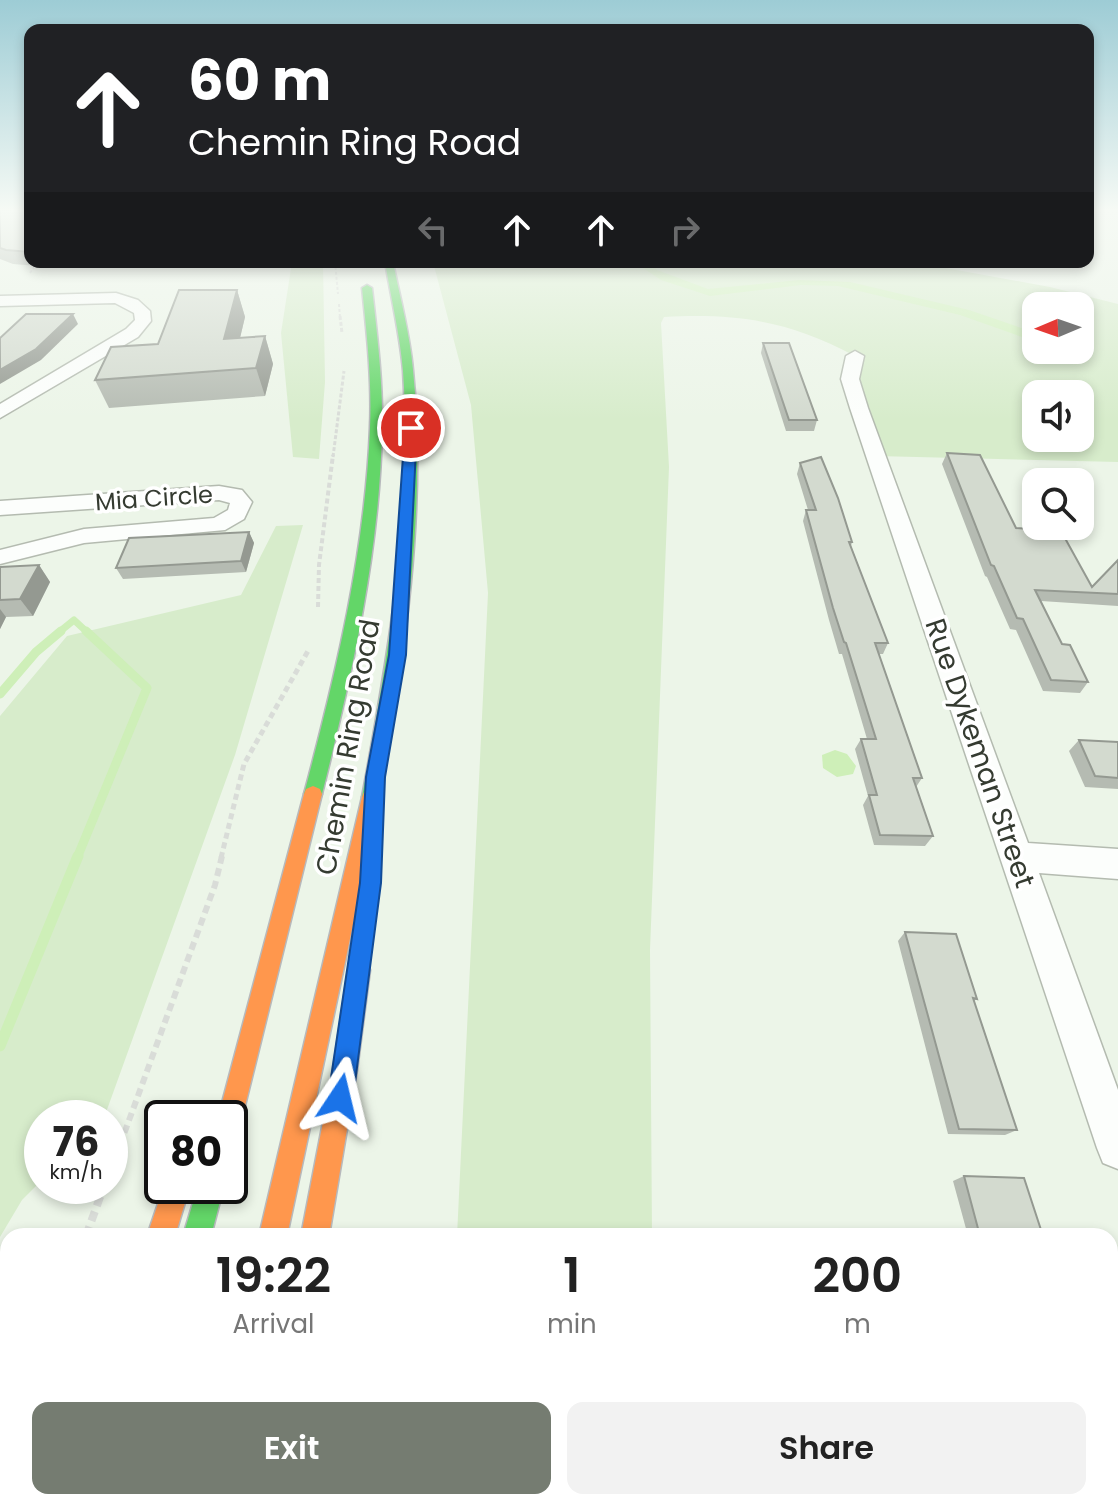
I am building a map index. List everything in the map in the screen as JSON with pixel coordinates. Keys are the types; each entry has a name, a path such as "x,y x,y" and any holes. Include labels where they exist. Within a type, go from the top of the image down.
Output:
{"highway":[{"name":"Chemin Ring Road","path":"235,1100 333,720 360,578 373,456 373,337 365,278"},
{"name":"Chemin Ring Road","path":"275,1228 376,777 397,655 410,481 408,370 392,278"},
{"path":"261,924 289,835 333,720"},
{"path":"371,883 376,777"},
{"path":"316,1228 345,1070 362,945"},
{"path":"164,1228 171,1204"},
{"path":"199,1228 206,1204"}],"street":[{"path":"0,301 116,298 132,303 142,311 143,321 132,333 0,412"},
{"name":"Rue Dykeman Street","path":"855,356 850,379 859,408 1118,1148"},
{"name":"Mia Circle","path":"0,508 219,493 234,495 241,502 239,512 233,518 217,525 84,536 0,557"},
{"path":"1016,857 1118,864"}],"path":[{"path":"336,278 343,341"},
{"path":"318,618 319,565 344,367"},
{"path":"128,1122 215,885 244,764 312,642"},
{"path":"89,1228 98,1204"}],"shaded area":[{"path":"289,278 323,278 325,382 319,459 293,457 281,333"},
{"path":"437,278 1003,278 1070,292 1022,292 1022,364 1094,364 1094,298 1118,304 1118,462 876,456 859,408 855,356 808,335 762,322 716,316 664,317 661,323 669,467 650,950 652,1228 457,1228 488,593 471,405"},
{"path":"659,278 680,278 708,289 799,280 850,282 969,310 1022,328 1022,337 960,315 838,286 801,285 710,296"},
{"path":"303,525 235,755 110,1100 24,1100 24,1198 5,1228 0,1228 0,716 67,636 241,595 276,526"},
{"path":"835,750 847,754 856,766 853,774 837,777 823,768 822,755"}],"building":[{"path":"179,290 237,290 224,339 265,336 256,368 95,380 111,347 158,344"},
{"path":"26,314 73,314 36,349 0,370 0,338"},
{"path":"763,343 789,343 817,420 789,420"},
{"path":"947,453 980,455 1016,528 1022,528 1022,540 1066,540 1092,587 1118,560 1118,594 1035,590 1062,644 1070,645 1088,682 1051,680 1023,619 1017,618 991,565"},
{"path":"821,457 838,498 852,542 849,542 888,643 875,643 922,778 913,778 933,836 880,835 869,795 877,795 861,739 876,739 833,608 806,510 816,510 800,463"},
{"path":"249,532 241,561 116,568 129,538"},
{"path":"39,565 20,599 0,600 0,567"},
{"path":"1079,740 1118,742 1118,778 1095,776"},
{"path":"905,932 956,934 977,999 973,998 1017,1130 959,1129"},
{"path":"964,1176 1024,1178 1040,1228 978,1228"}],"waterway":[{"path":"58,633 74,620 88,633"},
{"path":"0,694 36,652 61,631"},
{"path":"77,858 147,688 86,631"},
{"path":"0,1046 78,856"}],"traffic: fast":[{"path":"371,797 397,655 410,494 408,370 392,278"},
{"path":"313,794 346,659 369,521 376,410 367,288"},
{"path":"199,1228 206,1204"}],"traffic: slow":[{"path":"235,1100 313,794"},
{"path":"275,1228 371,797"},
{"path":"316,1228 345,1070 359,970"},
{"path":"164,1228 171,1204"}],"route":[{"path":"340,1098 371,883 376,777 397,655 410,494 411,428"}]}
